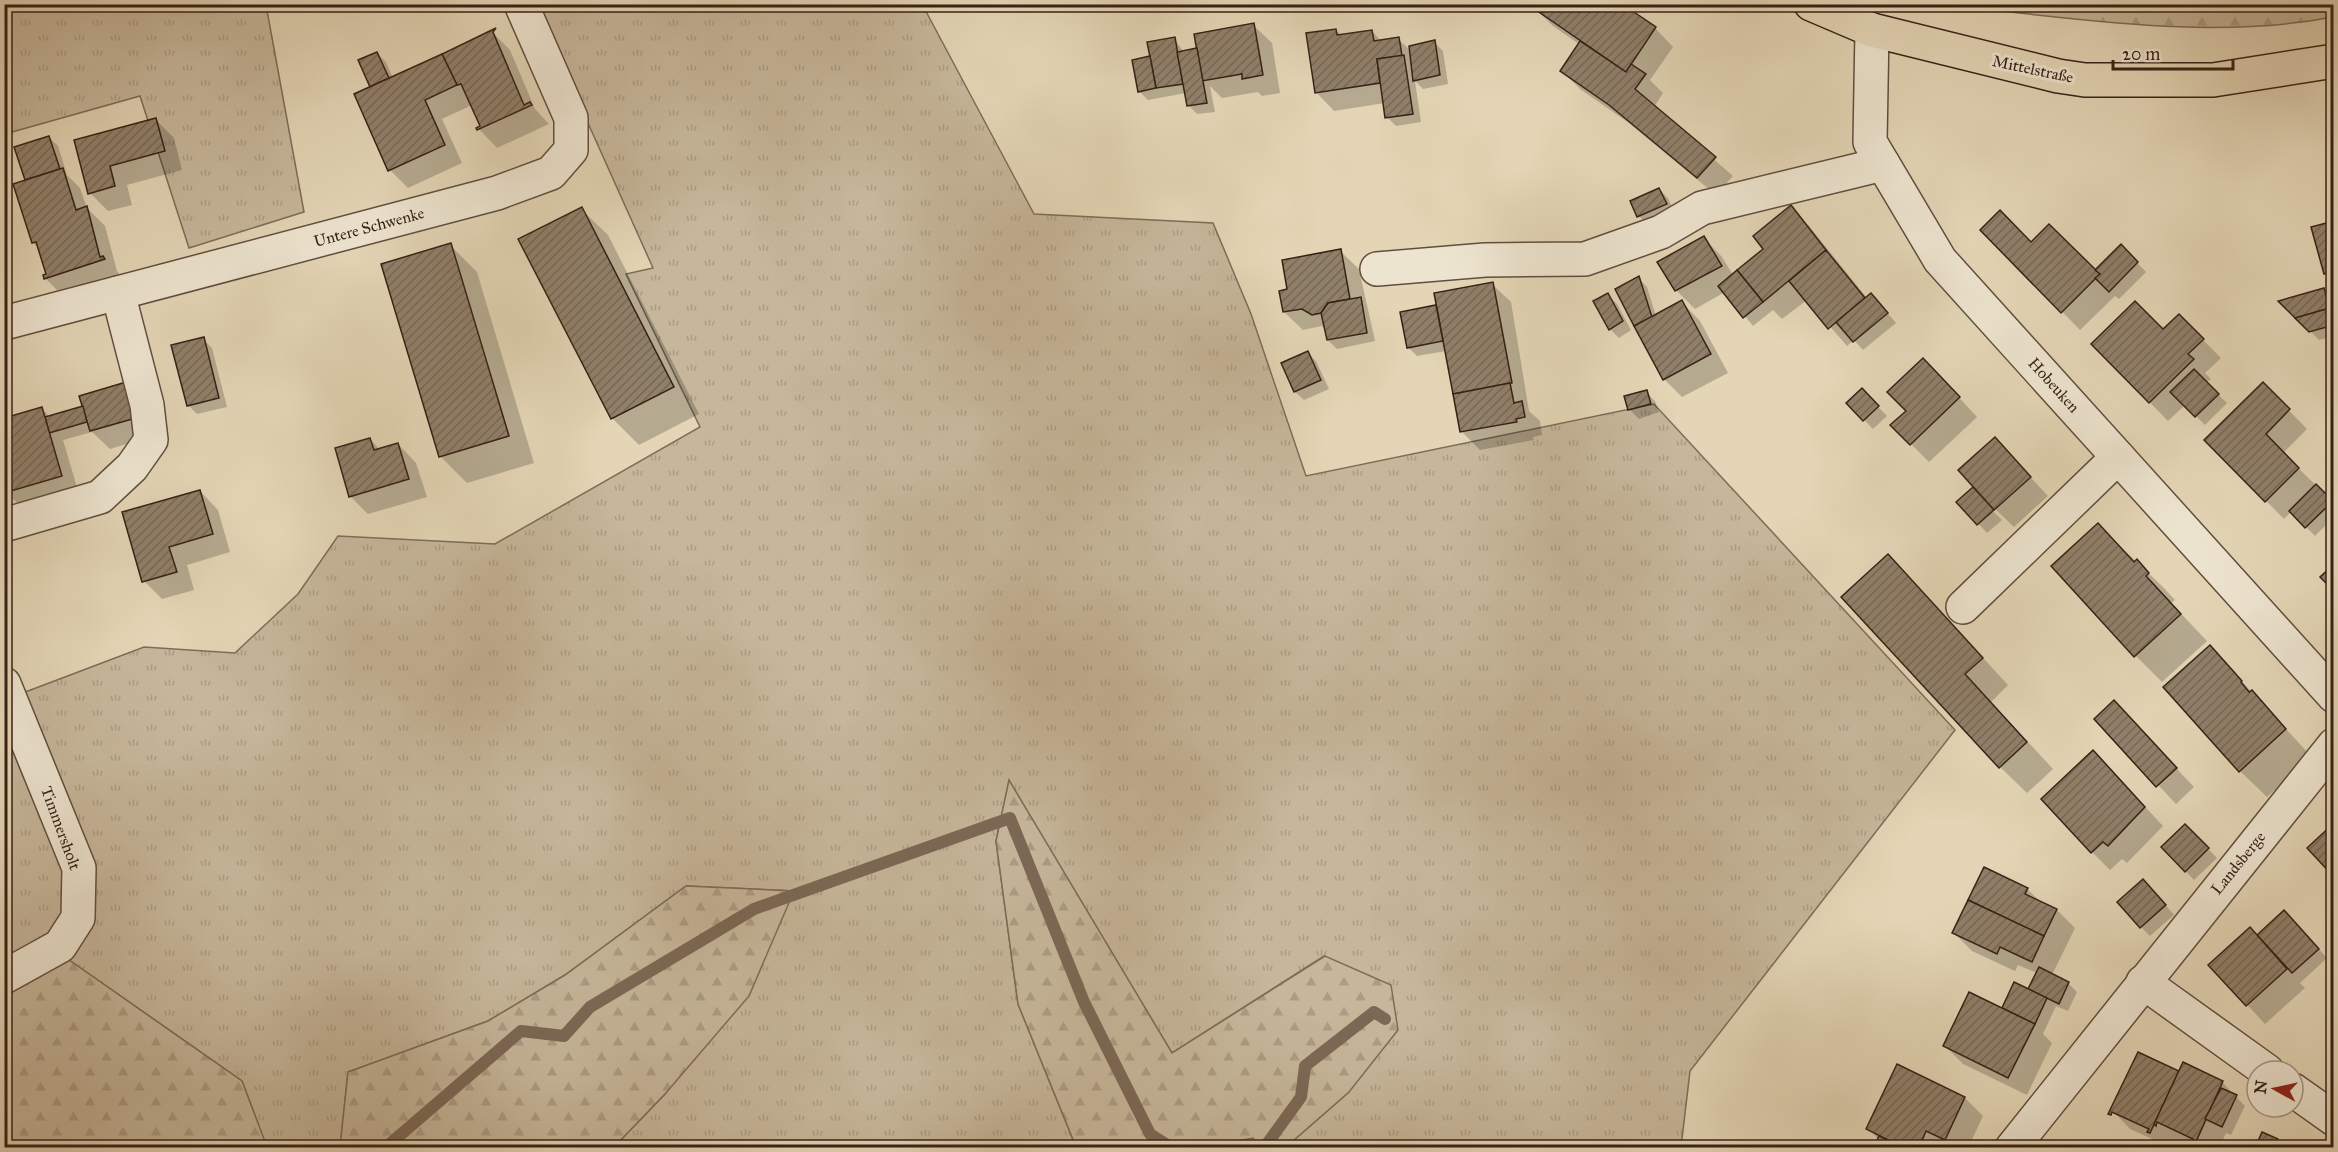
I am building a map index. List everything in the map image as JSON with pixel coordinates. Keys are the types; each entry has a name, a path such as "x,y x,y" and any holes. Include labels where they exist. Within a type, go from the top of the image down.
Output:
{"main road":[{"name":"Mittelstraße","path":"1811,4 1872,30 2058,76 2085,80 2213,80 2334,61"}],"street":[{"name":"Untere Schwenke","path":"4,323 497,193 551,172 571,150 571,118 521,4"},
{"name":"Hobeuken","path":"1872,30 1870,142 1940,260 2334,696"},
{"path":"1377,269 1485,260 1585,259 1661,232 1702,208 1883,164"},
{"path":"4,525 100,497 132,467 151,440 147,405 118,293"},
{"path":"1963,607 2118,457"},
{"name":"Timmersholt","path":"4,684 79,868 78,918 60,946 4,977"},
{"name":"Landsberge","path":"2012,1148 2334,745"},
{"path":"2143,982 2250,1059"},
{"path":"2305,1098 2334,1119"}],"green space":[{"path":"922,4 1034,214 1213,223 1251,314 1306,476 1654,404 1955,730 1690,1071 1681,1147 1286,1147 1349,1092 1324,956 1172,1053 1009,781 996,841 1018,1004 1076,1147 614,1147 665,1094 794,891 686,886 565,975 488,1021 348,1072 340,1147 267,1148 242,1081 62,955 85,918 20,694 144,647 235,653 298,594 338,536 495,544 700,427 626,274 653,268 535,5"},
{"path":"2333,4 2333,17 2251,27 2126,24 2001,11 1978,5"},
{"path":"5,5 266,5 304,212 189,248 140,96 5,134"},
{"path":"4,718 72,871 69,920 4,966"},
{"path":"1009,780 1172,1053 1325,956 1391,985 1398,1030 1349,1092 1286,1147 1259,1147 1253,1138 1206,1147 1076,1147 1018,1004 996,841"},
{"path":"686,886 794,891 749,996 665,1094 614,1147 340,1147 348,1072 488,1021 565,975"},
{"path":"62,955 242,1081 267,1147 5,1148 5,984"}],"building":[{"path":"1535,4 1622,4 1656,27 1626,72 1533,8"},
{"path":"1254,23 1263,75 1242,79 1242,74 1202,81 1194,34"},
{"path":"496,28 493,32 524,105 530,102 532,105 477,130 476,128 480,126 461,84 457,85 442,54"},
{"path":"1336,29 1337,35 1372,30 1374,41 1399,37 1402,56 1377,59 1380,83 1315,93 1306,33"},
{"path":"1175,37 1183,84 1156,88 1147,42"},
{"path":"1435,40 1440,75 1413,81 1409,46"},
{"path":"1580,41 1626,72 1631,64 1646,74 1635,89 1716,157 1697,178 1609,105 1560,71"},
{"path":"1197,48 1207,103 1187,106 1177,52"},
{"path":"377,52 389,78 370,87 358,60"},
{"path":"442,54 457,85 425,100 445,145 388,171 354,94"},
{"path":"1404,55 1413,114 1385,118 1377,59"},
{"path":"1150,56 1156,88 1138,92 1132,60"},
{"path":"156,118 165,151 110,166 115,186 88,194 74,140"},
{"path":"49,136 60,169 25,180 14,147"},
{"path":"63,168 76,210 87,206 100,257 103,256 105,259 44,279 43,275 46,274 36,242 32,243 13,184"},
{"path":"1659,188 1667,204 1637,217 1630,201"},
{"path":"1791,205 1826,250 1763,302 1737,270 1763,249 1753,236"},
{"path":"582,207 674,387 611,419 518,239"},
{"path":"2000,210 2031,242 2049,224 2100,274 2061,313 1980,230"},
{"path":"2334,221 2334,271 2324,274 2311,227"},
{"path":"1704,236 1722,266 1675,291 1657,262"},
{"path":"451,243 509,436 439,457 381,264"},
{"path":"2121,244 2138,262 2109,292 2095,278 2100,274 2095,270"},
{"path":"1341,249 1350,299 1328,303 1321,313 1312,315 1302,309 1283,312 1279,291 1287,289 1282,260"},
{"path":"1826,250 1865,298 1828,329 1789,281"},
{"path":"1737,270 1763,302 1743,318 1718,286"},
{"path":"1639,276 1652,317 1634,326 1615,289"},
{"path":"1493,282 1512,383 1453,394 1434,293"},
{"path":"2324,288 2330,308 2295,318 2278,301"},
{"path":"1608,293 1623,321 1609,330 1593,301"},
{"path":"1871,293 1888,313 1853,342 1836,322"},
{"path":"1361,297 1367,333 1327,340 1321,313 1328,303"},
{"path":"1682,300 1711,354 1663,380 1634,326"},
{"path":"2135,301 2163,329 2179,314 2204,339 2188,354 2194,359 2149,403 2091,344"},
{"path":"1436,305 1443,341 1407,348 1400,312"},
{"path":"2330,308 2334,325 2309,332 2295,318"},
{"path":"204,337 219,398 187,406 171,345"},
{"path":"1308,351 1321,380 1294,392 1281,363"},
{"path":"1923,358 1960,397 1910,445 1890,425 1906,411 1887,392"},
{"path":"2194,369 2219,394 2195,417 2170,392"},
{"path":"133,380 143,416 90,431 79,396"},
{"path":"2263,382 2290,409 2266,434 2299,468 2265,502 2204,440"},
{"path":"1510,383 1514,403 1522,401 1525,417 1516,419 1517,422 1460,432 1453,394"},
{"path":"1862,388 1879,406 1863,421 1846,403"},
{"path":"1647,390 1651,404 1628,410 1624,396"},
{"path":"83,406 87,422 49,433 45,417"},
{"path":"42,407 62,476 4,493 4,464 10,462 4,443 4,418"},
{"path":"1995,437 2031,477 1994,510 1958,470"},
{"path":"370,438 374,450 398,443 409,479 349,497 335,448"},
{"path":"2316,484 2333,501 2305,528 2289,511"},
{"path":"1973,487 1994,510 1977,525 1956,502"},
{"path":"200,490 213,534 169,547 177,572 142,582 122,512"},
{"path":"2098,523 2134,562 2137,559 2149,573 2146,576 2181,614 2134,657 2051,566"},
{"path":"1888,554 1983,658 1965,674 2027,742 1999,768 1841,597"},
{"path":"2334,564 2334,591 2320,577"},
{"path":"2210,645 2249,692 2252,690 2286,729 2239,772 2163,687"},
{"path":"2114,700 2177,768 2156,787 2094,719"},
{"path":"2093,750 2145,807 2108,846 2103,842 2091,853 2041,799"},
{"path":"2334,823 2334,877 2307,848"},
{"path":"2185,824 2209,848 2185,872 2161,847"},
{"path":"1984,867 2028,888 2025,894 2057,909 2044,936 1968,900"},
{"path":"2143,879 2166,905 2140,928 2117,902"},
{"path":"1968,900 2044,936 2032,962 2000,947 1997,954 1952,933"},
{"path":"2284,910 2319,949 2292,973 2257,935"},
{"path":"2250,927 2287,969 2246,1006 2208,965"},
{"path":"2039,967 2069,982 2059,1004 2028,989"},
{"path":"2014,982 2047,998 2035,1024 2002,1008"},
{"path":"1969,992 2035,1024 2008,1078 1943,1046"},
{"path":"2138,1052 2179,1071 2150,1133 2147,1132 2149,1129 2112,1112 2111,1115 2108,1114"},
{"path":"2183,1062 2223,1081 2195,1144 2193,1139 2157,1122 2156,1126 2154,1124"},
{"path":"1897,1064 1965,1097 1945,1140 1926,1131 1919,1148 1904,1148 1866,1129"},
{"path":"2221,1088 2237,1095 2222,1127 2205,1119"},
{"path":"2262,1132 2278,1139 2278,1143 2288,1148 2255,1148"},
{"path":"1879,1136 1904,1148 1873,1148"}],"waterway":[{"path":"385,1148 521,1031 564,1036 590,1007 754,909 1010,818 1084,1002 1150,1134 1172,1148"},
{"path":"1264,1148 1301,1097 1305,1066 1374,1012 1385,1019"}]}
